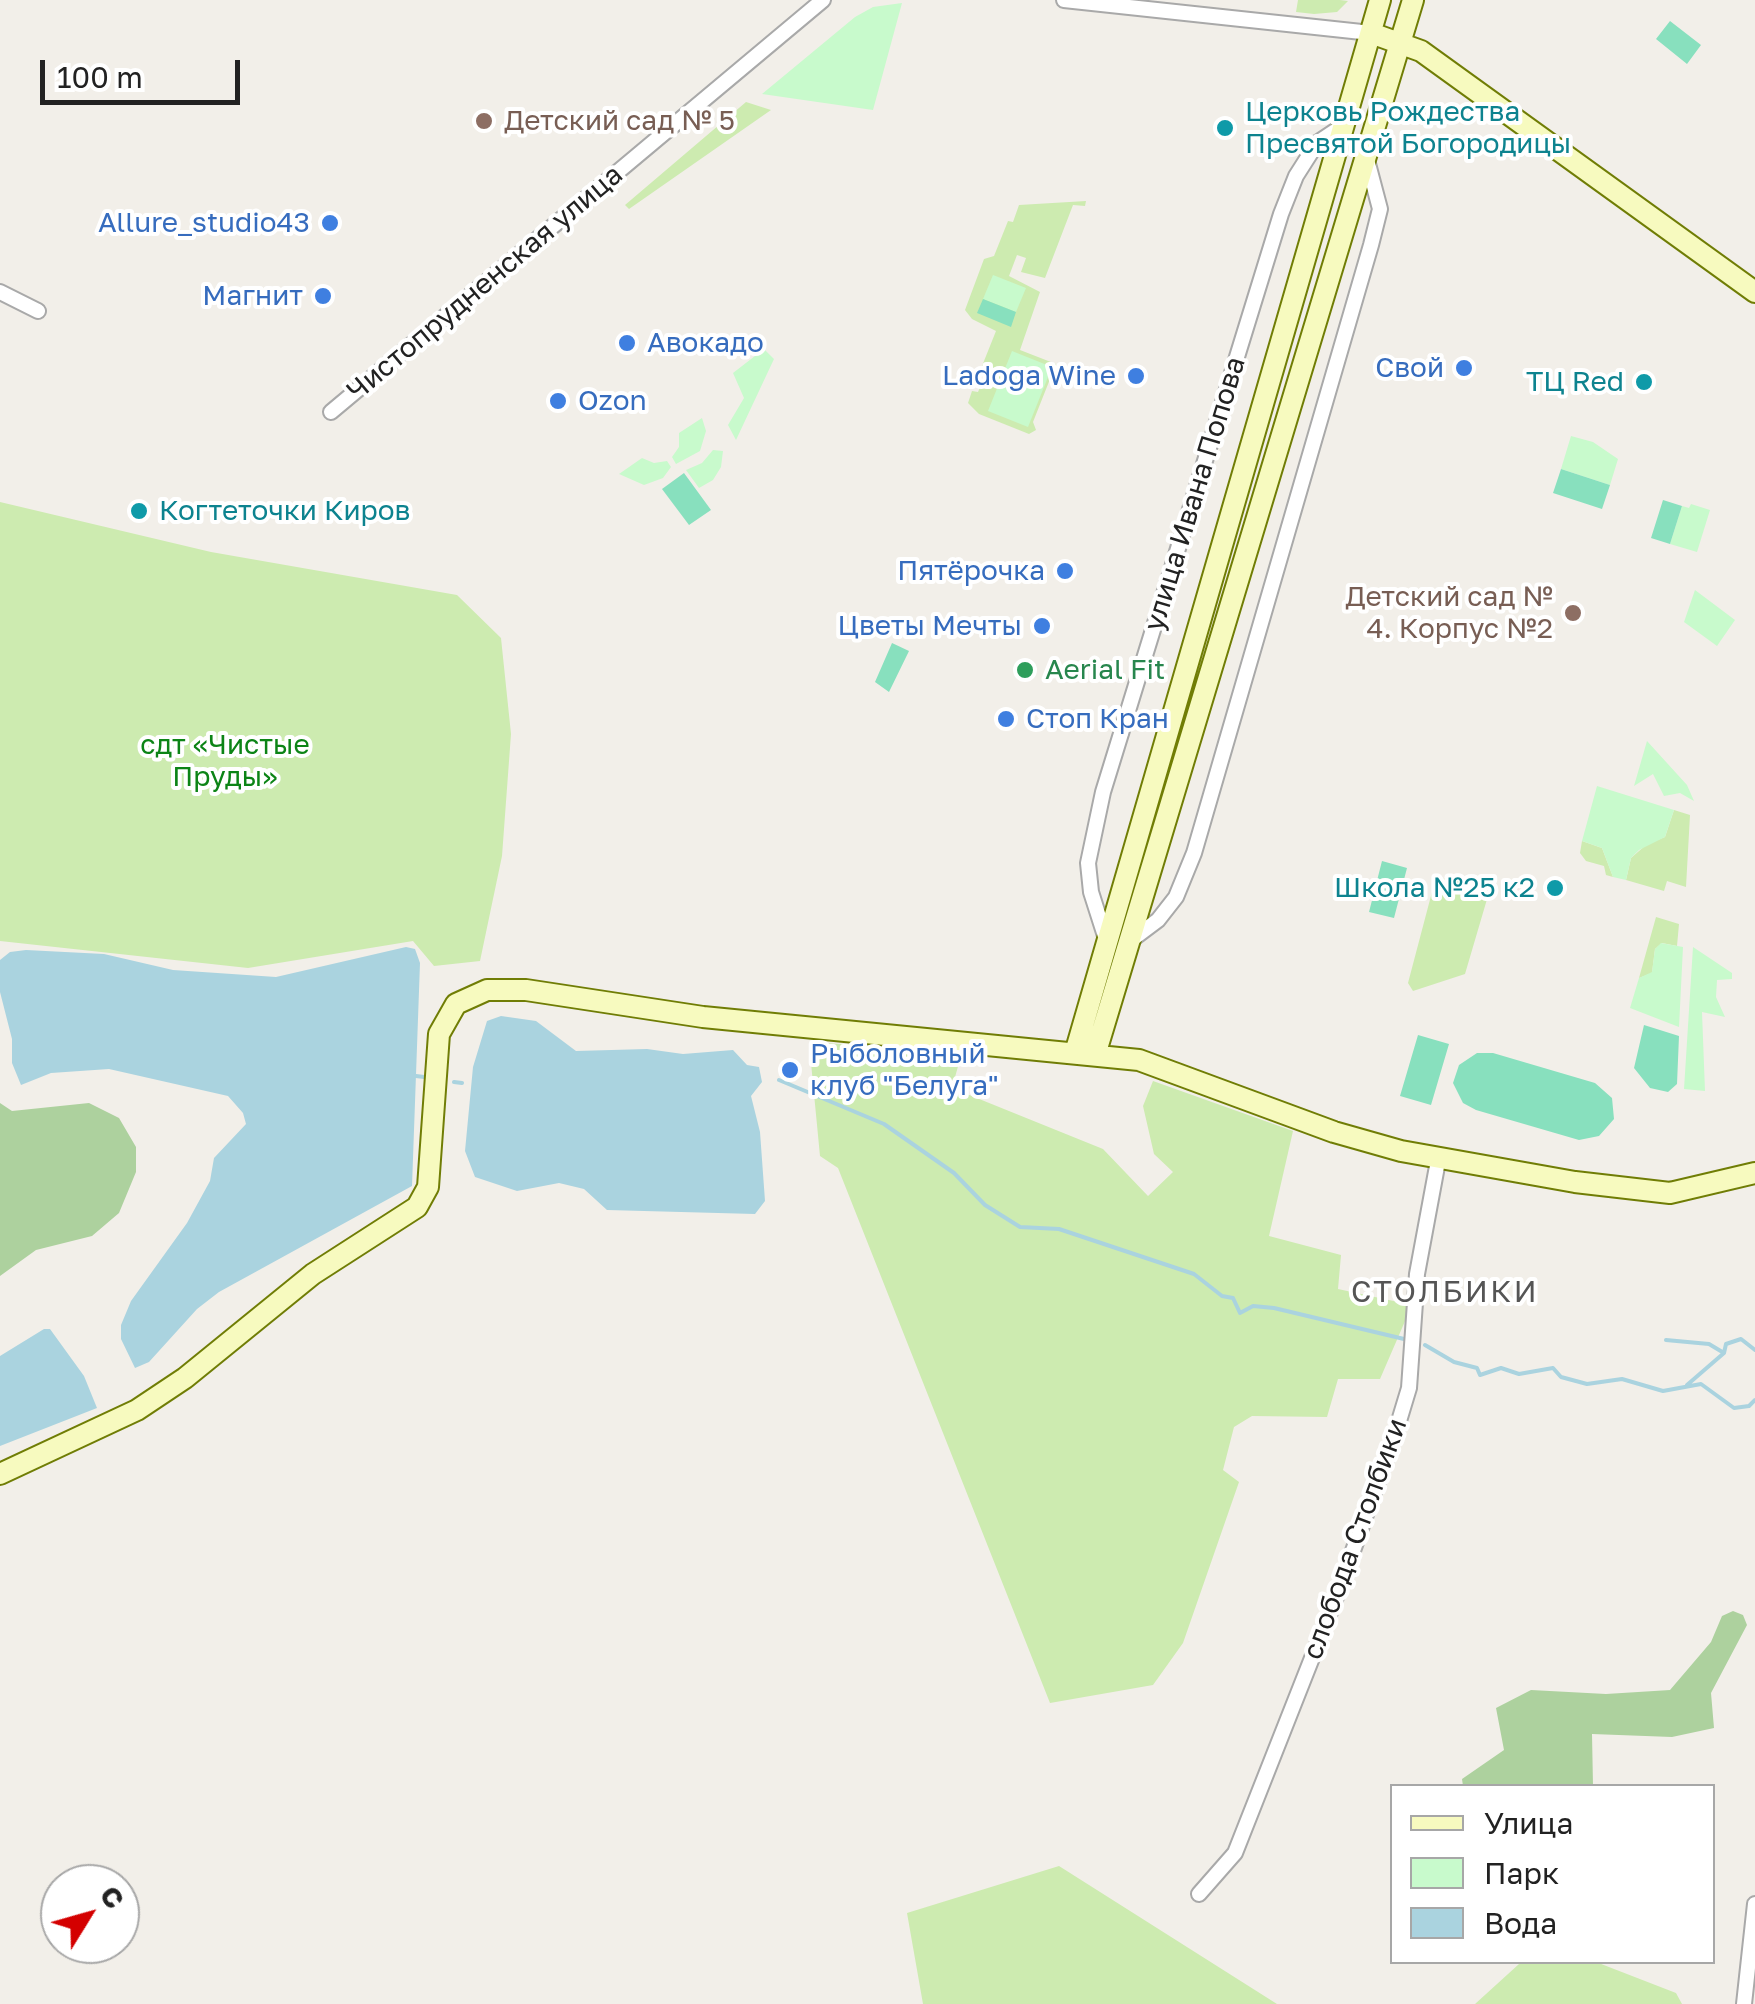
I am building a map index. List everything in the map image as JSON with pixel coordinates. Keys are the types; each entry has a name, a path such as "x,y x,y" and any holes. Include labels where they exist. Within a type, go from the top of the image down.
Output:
{"main road":[{"name":"улица Ивана Попова","path":"1085,1054 1107,942 1380,0"},
{"path":"1085,1054 1129,941 1414,0"},
{"path":"1372,33 1401,40 1755,292"},
{"path":"0,1474 136,1410 185,1378 313,1274 417,1208 428,1187 439,1034 448,1013 476,992 526,990 703,1018 1085,1054 1162,1067 1334,1132 1438,1161 1670,1193 1755,1173"}],"street":[{"name":"Чистопрудненская улица","path":"331,412 823,0"},
{"path":"1064,0 1372,33"},
{"name":"улица Ивана Попова","path":"1107,942 1091,892 1088,863 1103,792 1281,214 1296,176 1317,144 1345,124"},
{"path":"1129,941 1158,920 1176,898 1194,853 1380,209 1366,156"},
{"path":"0,292 38,311"},
{"name":"слобода Столбики","path":"1200,1894 1235,1853 1396,1431 1409,1388 1418,1274 1438,1161"},
{"path":"1744,2004 1753,1963 1755,1904"}],"green space":[{"path":"1298,0 1348,1 1337,12 1314,14 1296,12"},
{"path":"902,3 873,110 762,94 855,17 873,7"},
{"path":"1670,21 1701,45 1687,64 1656,39"},
{"path":"746,102 771,110 629,209 625,205"},
{"path":"1086,201 1085,206 1073,205 1045,278 1021,272 1026,258 1017,255 1009,276 1040,292 1020,350 1056,364 1033,422 1036,430 1029,434 979,414 968,403 972,391 978,392 988,369 982,366 996,331 972,319 965,310 984,259 994,256 1019,205"},
{"path":"993,275 1026,288 1016,312 983,299"},
{"path":"983,299 1016,312 1011,327 977,313"},
{"path":"764,349 774,359 736,440 728,425 744,398 733,373"},
{"path":"1012,351 1052,367 1028,427 988,411"},
{"path":"702,418 706,431 700,451 676,464 672,457 679,447 679,433"},
{"path":"1571,436 1593,442 1618,459 1610,485 1561,469"},
{"path":"713,450 723,451 721,467 713,480 699,488 686,470 702,463"},
{"path":"642,458 654,463 667,461 671,467 663,478 644,485 619,474"},
{"path":"1561,469 1610,485 1602,509 1553,493"},
{"path":"684,473 711,510 689,525 662,489"},
{"path":"1663,500 1682,506 1670,544 1651,538"},
{"name":"сдт «Чистые Пруды»","path":"0,502 211,552 457,595 501,638 511,734 502,856 480,961 434,966 413,941 248,968 0,941"},
{"path":"1691,504 1710,510 1697,552 1670,544 1682,506 1689,508"},
{"path":"1695,590 1735,620 1717,646 1684,622"},
{"path":"892,643 909,651 889,692 875,682"},
{"path":"1647,741 1687,785 1694,801 1680,793 1664,796 1653,774 1634,786"},
{"path":"1597,786 1674,810 1665,837 1631,858 1626,880 1613,877 1602,848 1582,841"},
{"path":"1674,810 1690,815 1686,887 1667,881 1664,891 1626,880 1631,858 1647,844 1665,837"},
{"path":"1582,841 1602,848 1613,877 1606,875 1604,866 1586,861 1580,853"},
{"path":"1382,861 1407,868 1394,918 1369,912"},
{"path":"1455,875 1482,882 1490,889 1465,974 1413,991 1408,983 1432,892 1440,880"},
{"path":"1656,917 1679,924 1677,946 1662,943 1655,949 1652,973 1639,978"},
{"path":"1661,943 1683,947 1679,1027 1630,1008 1639,978 1652,972 1655,949"},
{"path":"1693,947 1732,973 1732,979 1717,980 1716,997 1725,1017 1702,1012 1705,1091 1684,1089"},
{"path":"1644,1025 1679,1036 1677,1084 1668,1092 1650,1088 1634,1068"},
{"path":"1418,1035 1449,1044 1431,1105 1400,1096"},
{"path":"809,1042 962,1052 952,1088 1103,1149 1148,1196 1173,1172 1154,1154 1143,1106 1153,1081 1293,1131 1269,1236 1341,1255 1338,1289 1412,1305 1380,1379 1338,1379 1327,1417 1252,1416 1234,1427 1223,1470 1239,1482 1183,1643 1153,1685 1050,1703 838,1168 820,1156"},
{"path":"1477,1053 1493,1053 1595,1083 1612,1098 1614,1119 1599,1136 1579,1140 1476,1110 1463,1103 1453,1083 1459,1065"},
{"path":"0,1103 12,1111 89,1103 119,1118 136,1147 136,1172 119,1213 92,1236 36,1250 0,1276"},
{"path":"1733,1611 1743,1615 1747,1625 1711,1693 1714,1728 1672,1737 1592,1734 1593,1784 1463,1784 1462,1779 1504,1750 1496,1708 1531,1690 1606,1694 1670,1690 1711,1642 1722,1616"},
{"path":"1059,1866 1277,2004 923,2004 907,1913"},
{"path":"1519,1964 1601,1964 1676,1993 1682,2004 1475,2004"}],"water":[{"path":"406,947 415,949 420,963 412,1186 219,1292 197,1309 149,1362 135,1368 121,1339 121,1325 131,1301 187,1223 210,1181 214,1158 246,1124 243,1113 228,1096 109,1069 51,1073 21,1085 12,1063 12,1039 0,992 0,960 10,952 26,950 104,954 173,970 276,977"},
{"path":"501,1016 536,1021 576,1051 647,1049 683,1054 733,1050 747,1065 759,1067 762,1082 751,1096 760,1132 765,1201 755,1214 607,1210 584,1189 559,1183 517,1191 475,1177 465,1151 473,1067 487,1021"},
{"path":"50,1329 84,1376 97,1408 0,1446 0,1356"}],"waterway":[{"path":"416,1076 424,1077"},
{"path":"779,1080 884,1124 954,1173 985,1205 1020,1227 1059,1229 1194,1274 1222,1296 1233,1298 1240,1313 1253,1306 1274,1308 1404,1339"},
{"path":"454,1082 462,1083"},
{"path":"1666,1340 1709,1344 1724,1353 1726,1344 1741,1339 1755,1350"},
{"path":"1425,1345 1454,1362 1477,1368 1480,1375 1501,1368 1519,1374 1553,1368 1561,1377 1587,1384 1622,1379 1663,1391 1701,1384 1734,1408 1749,1406 1755,1400"},
{"path":"1687,1385 1724,1353"}],"place":[{"name":"Детский сад № 5","path":"484,121"},
{"name":"Церковь Рождества Пресвятой Богородицы","path":"1225,128"},
{"name":"Allure_studio43","path":"330,223"},
{"name":"Магнит","path":"323,296"},
{"name":"Авокадо","path":"627,343"},
{"name":"Свой","path":"1464,368"},
{"name":"Ladoga Wine","path":"1136,376"},
{"name":"ТЦ Red","path":"1644,382"},
{"name":"Ozon","path":"558,401"},
{"name":"Когтеточки Киров","path":"139,511"},
{"name":"Пятёрочка","path":"1065,571"},
{"name":"Детский сад № 4. Корпус №2","path":"1573,613"},
{"name":"Цветы Мечты","path":"1042,626"},
{"name":"Aerial Fit","path":"1025,670"},
{"name":"Стоп Кран","path":"1006,719"},
{"name":"Школа №25 к2","path":"1555,888"},
{"name":"Рыболовный клуб \"Белуга\"","path":"790,1070"}],"district":[{"name":"СТОЛБИКИ","path":"1445,1292"}]}
